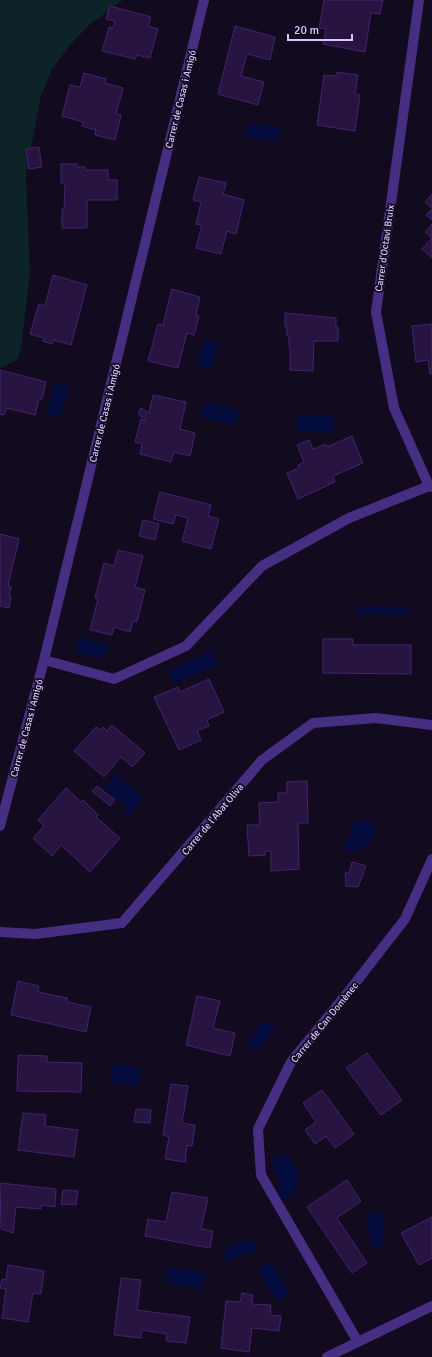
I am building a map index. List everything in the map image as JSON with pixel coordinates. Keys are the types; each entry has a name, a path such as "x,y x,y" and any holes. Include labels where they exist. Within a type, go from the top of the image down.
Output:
{"street":[{"name":"Carrer de Casas i Amigó","path":"0,826 44,660 204,0"},
{"name":"Carrer d'Octavi Bruix","path":"419,0 376,312 394,408 431,486"},
{"path":"44,660 114,679 186,646 262,566 349,518 431,486"},
{"name":"Carrer de l'Abat Oliva","path":"0,932 35,934 122,923 262,760 313,723 376,718 432,725"},
{"name":"Carrer de Can Domènec","path":"358,1342 261,1175 258,1129 291,1062 405,919 432,859"},
{"path":"327,1357 432,1306"}],"green space":[{"path":"0,0 123,0 88,26 70,45 52,69 41,96 26,175 30,273 21,348 17,360 0,368"}],"shaded area":[{"path":"249,124 279,127 277,141 248,138 245,131"},
{"path":"204,339 218,342 211,370 197,366"},
{"path":"55,382 69,385 61,417 47,413"},
{"path":"207,402 239,410 235,426 202,417 201,409"},
{"path":"297,415 334,415 334,431 297,431"},
{"path":"355,606 409,607 409,615 355,614"},
{"path":"79,637 108,645 104,659 75,651"},
{"path":"212,651 218,665 175,684 169,671"},
{"path":"115,774 144,797 129,816 125,813 126,807 104,788"},
{"path":"361,820 370,822 375,826 376,831 374,837 364,848 346,850 344,844 351,837 352,825"},
{"path":"261,1022 274,1025 275,1030 260,1048 255,1049 249,1045 248,1040 256,1033"},
{"path":"113,1064 141,1068 139,1086 111,1082"},
{"path":"280,1155 289,1157 296,1168 298,1181 294,1192 284,1200 277,1194 281,1182 272,1166 273,1160"},
{"path":"382,1213 385,1245 371,1247 367,1215"},
{"path":"253,1239 257,1251 226,1261 224,1255 226,1248"},
{"path":"271,1262 290,1293 277,1301 257,1270"},
{"path":"169,1267 205,1273 202,1289 166,1283"}],"building":[{"path":"324,0 383,0 380,14 371,13 365,52 323,44 326,29 319,28"},
{"path":"110,6 151,17 148,26 158,29 150,58 137,55 135,59 102,51 109,27 113,28 115,21 106,19"},
{"path":"235,26 275,37 270,60 247,54 241,76 264,82 258,105 218,94"},
{"path":"337,72 358,75 355,94 360,95 355,131 317,125 324,75 336,76"},
{"path":"84,73 106,79 105,83 123,88 116,114 121,115 115,140 95,135 96,130 82,126 83,122 62,116 70,85 80,87"},
{"path":"39,147 42,167 29,169 26,149"},
{"path":"61,164 77,164 77,167 85,167 85,170 108,170 108,180 117,180 117,200 87,200 87,228 62,228 62,209 64,210 65,183 61,183"},
{"path":"199,177 226,183 223,194 244,200 236,234 227,231 221,254 196,248 202,225 196,224 201,202 193,200"},
{"path":"432,194 432,208 425,202"},
{"path":"432,209 432,220 426,215"},
{"path":"432,224 432,238 425,232"},
{"path":"432,238 432,258 422,249"},
{"path":"53,275 87,285 71,345 53,340 52,344 43,341 44,338 30,334 39,304 45,306"},
{"path":"172,289 200,297 196,315 199,316 194,335 187,333 178,368 148,361 158,324 163,325"},
{"path":"285,313 336,318 336,327 338,327 338,341 314,341 313,371 290,370 290,346 289,337 287,336 287,327 285,327"},
{"path":"432,324 432,374 430,374 428,360 416,362 412,326"},
{"path":"0,370 46,382 42,399 39,399 35,415 7,408 4,415 0,414"},
{"path":"153,395 186,402 180,429 195,433 190,456 174,452 171,462 140,454 142,444 135,442 141,419 145,420 145,418 140,416 138,413 141,408 149,413"},
{"path":"352,436 363,463 333,476 335,482 298,499 287,473 299,468 298,465 304,462 297,445 309,440 313,449 326,444 327,447"},
{"path":"160,492 211,505 208,516 219,519 211,549 182,541 188,518 176,515 173,524 153,519"},
{"path":"143,520 159,524 155,540 139,536"},
{"path":"0,534 19,539 8,586 11,587 9,608 0,606"},
{"path":"118,550 143,556 135,587 145,590 137,622 133,621 130,632 114,627 112,635 90,630 98,599 95,598 104,563 114,566"},
{"path":"323,639 353,639 353,645 411,645 411,674 323,673"},
{"path":"209,679 224,712 207,720 209,726 197,731 201,740 179,750 154,697 178,687 180,692"},
{"path":"112,725 145,753 132,767 121,757 104,777 74,751 96,727 100,730 103,727 107,731"},
{"path":"307,781 308,823 298,823 299,869 271,871 271,851 265,851 265,855 249,856 247,825 260,825 259,803 278,802 278,793 287,793 287,782"},
{"path":"97,786 115,800 110,806 92,791"},
{"path":"66,788 81,802 83,800 98,815 96,817 120,838 90,872 61,845 52,856 33,838 44,826 38,820"},
{"path":"352,862 366,866 358,887 346,886 345,873 349,873"},
{"path":"18,981 39,986 38,992 67,998 67,1002 91,1007 86,1032 11,1015"},
{"path":"197,996 220,1001 213,1028 235,1033 230,1056 186,1045"},
{"path":"367,1053 402,1100 381,1115 346,1068"},
{"path":"18,1055 47,1056 47,1062 82,1063 81,1092 17,1091"},
{"path":"171,1084 188,1086 182,1123 195,1125 192,1146 187,1145 185,1162 165,1159 169,1137 163,1135"},
{"path":"322,1090 354,1134 335,1148 326,1136 315,1144 305,1130 316,1122 303,1103"},
{"path":"136,1109 151,1110 150,1123 134,1122"},
{"path":"23,1113 46,1115 45,1126 78,1130 74,1157 18,1150"},
{"path":"347,1180 361,1201 337,1218 367,1263 352,1273 307,1207"},
{"path":"0,1183 56,1189 55,1207 41,1205 41,1209 16,1207 13,1233 1,1229"},
{"path":"63,1190 78,1191 76,1205 61,1204"},
{"path":"172,1192 208,1198 201,1229 213,1231 210,1248 145,1236 148,1219 166,1222"},
{"path":"432,1217 432,1258 419,1265 401,1233"},
{"path":"8,1265 44,1271 41,1294 33,1293 28,1322 2,1318 6,1289 0,1288 2,1279 6,1280"},
{"path":"121,1278 141,1280 137,1310 190,1317 186,1343 166,1341 167,1334 142,1330 141,1338 114,1335"},
{"path":"242,1293 253,1295 252,1304 271,1305 270,1315 281,1316 279,1331 252,1328 249,1352 221,1348 226,1301 240,1302"}]}
